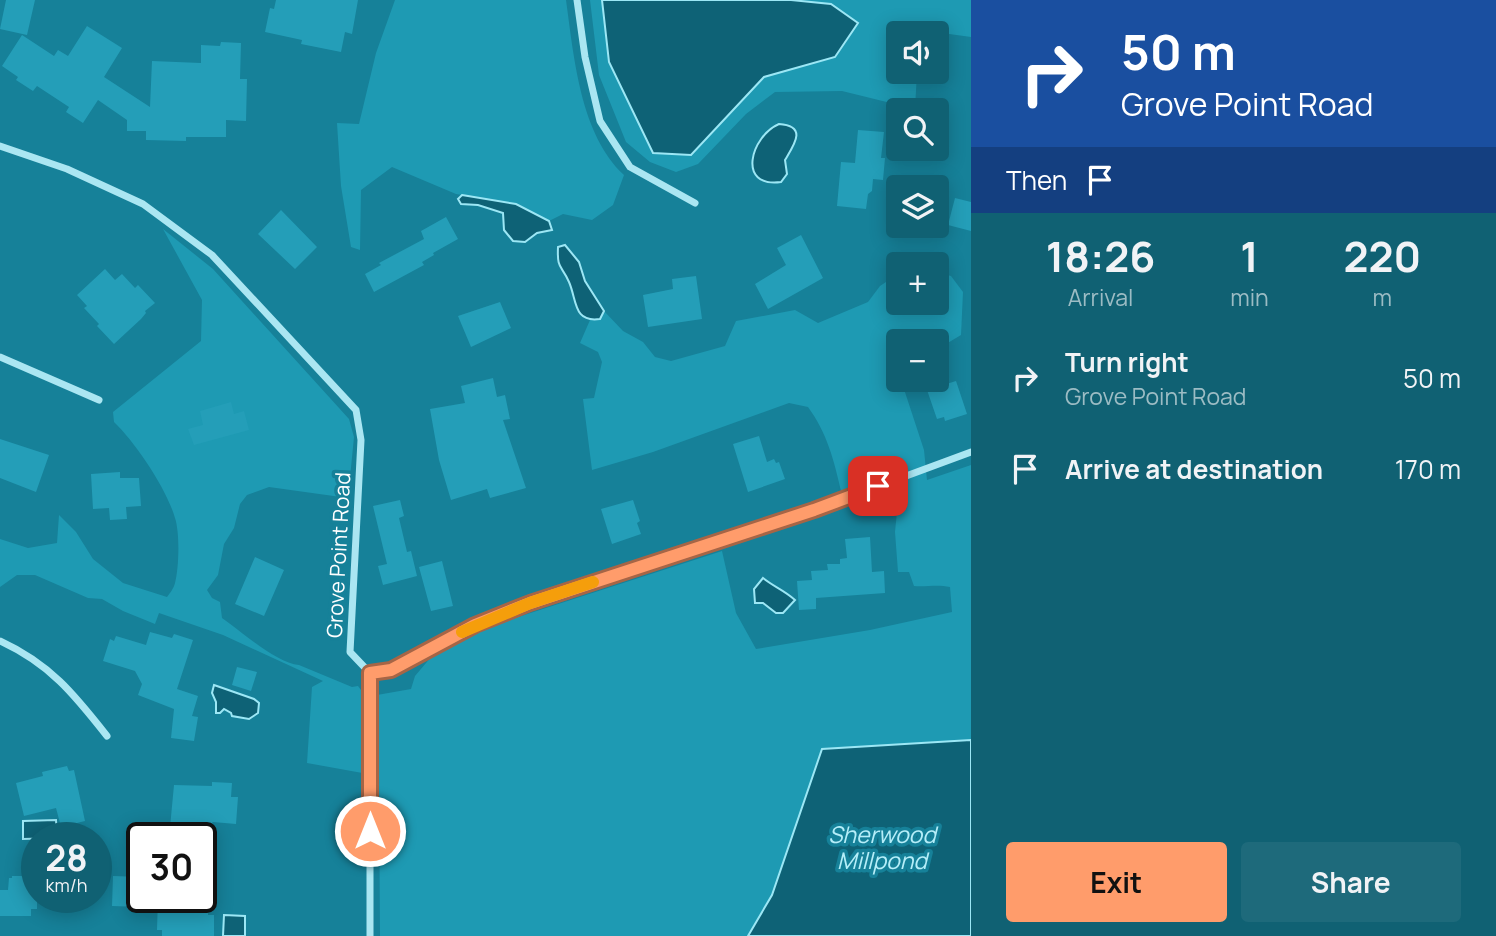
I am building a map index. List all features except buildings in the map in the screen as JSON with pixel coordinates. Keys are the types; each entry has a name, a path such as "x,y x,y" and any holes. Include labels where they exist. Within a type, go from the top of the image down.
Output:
{"street":[{"path":"577,0 585,57 600,121 630,167 695,203"},
{"name":"Grove Point Road","path":"0,146 67,169 143,204 212,256 356,410 361,440 351,652 370,673"},
{"path":"0,357 99,400"},
{"path":"370,936 370,673 391,670 475,625 530,603 814,510 971,452"},
{"path":"0,641 25,652 71,690 107,736"}],"shaded area":[{"path":"395,0 566,0 576,70 588,117 609,158 624,175 613,205 592,220 563,214 549,221 516,204 456,194 392,167 361,190 360,250 351,247 341,186 337,123 359,124 376,53"},
{"path":"590,0 971,0 971,37 949,34 949,21 886,21 886,84 916,84 916,98 886,98 886,102 842,91 775,92 746,114 698,164 676,172 650,162 626,142 599,75"},
{"path":"163,229 213,269 349,419 354,437 348,498 269,487 247,495 240,504 234,528 224,544 218,575 207,590 212,598 220,602 222,618 270,653 352,687 358,686 364,694 377,695 411,689 415,676 437,650 478,630 722,551 736,613 756,649 870,630 952,612 950,587 914,586 909,572 898,572 895,532 899,492 893,474 841,491 829,447 808,407 789,403 653,452 592,470 583,399 594,398 602,362 598,352 580,343 590,320 600,319 604,311 623,331 643,342 655,357 671,361 725,346 736,321 795,310 818,323 868,302 886,282 886,315 949,315 951,276 963,292 961,335 949,342 949,329 886,329 886,392 905,392 924,450 927,480 971,465 971,740 822,750 772,895 748,936 380,936 379,776 307,763 312,687 323,681 223,635 159,613 155,624 102,599 88,598 35,575 17,575 0,587 0,539 28,548 57,543 59,515 76,532 93,559 123,583 167,597 174,587 177,569 178,532 175,518 158,480 114,422 113,412 201,341 202,300"}],"water":[{"path":"602,0 791,0 831,4 858,23 835,57 764,77 691,155 653,153 609,62"},
{"path":"779,124 793,128 796,137 785,160 787,174 781,182 767,182 758,177 753,169 755,149 769,130"},
{"path":"462,195 516,204 549,221 552,230 537,233 525,242 513,241 504,230 503,213 478,205 461,204 458,199"},
{"path":"565,245 579,262 585,281 604,311 600,319 585,317 577,309 569,282 558,260 558,247"},
{"path":"763,578 795,600 783,613 776,613 763,603 755,603 754,589"},
{"path":"214,685 254,699 259,703 258,713 249,719 232,716 224,709 216,713 216,702 212,693"},
{"name":"Sherwood Millpond","path":"971,740 971,936 748,936 772,895 822,749"},
{"path":"56,820 56,822 23,822"},
{"path":"224,915 245,916 245,936 223,936"}],"slow traffic":[{"path":"462,632 530,603 593,582"}],"route":[{"path":"370,831 370,673 391,670 475,625 530,603 814,510 878,486"}]}
